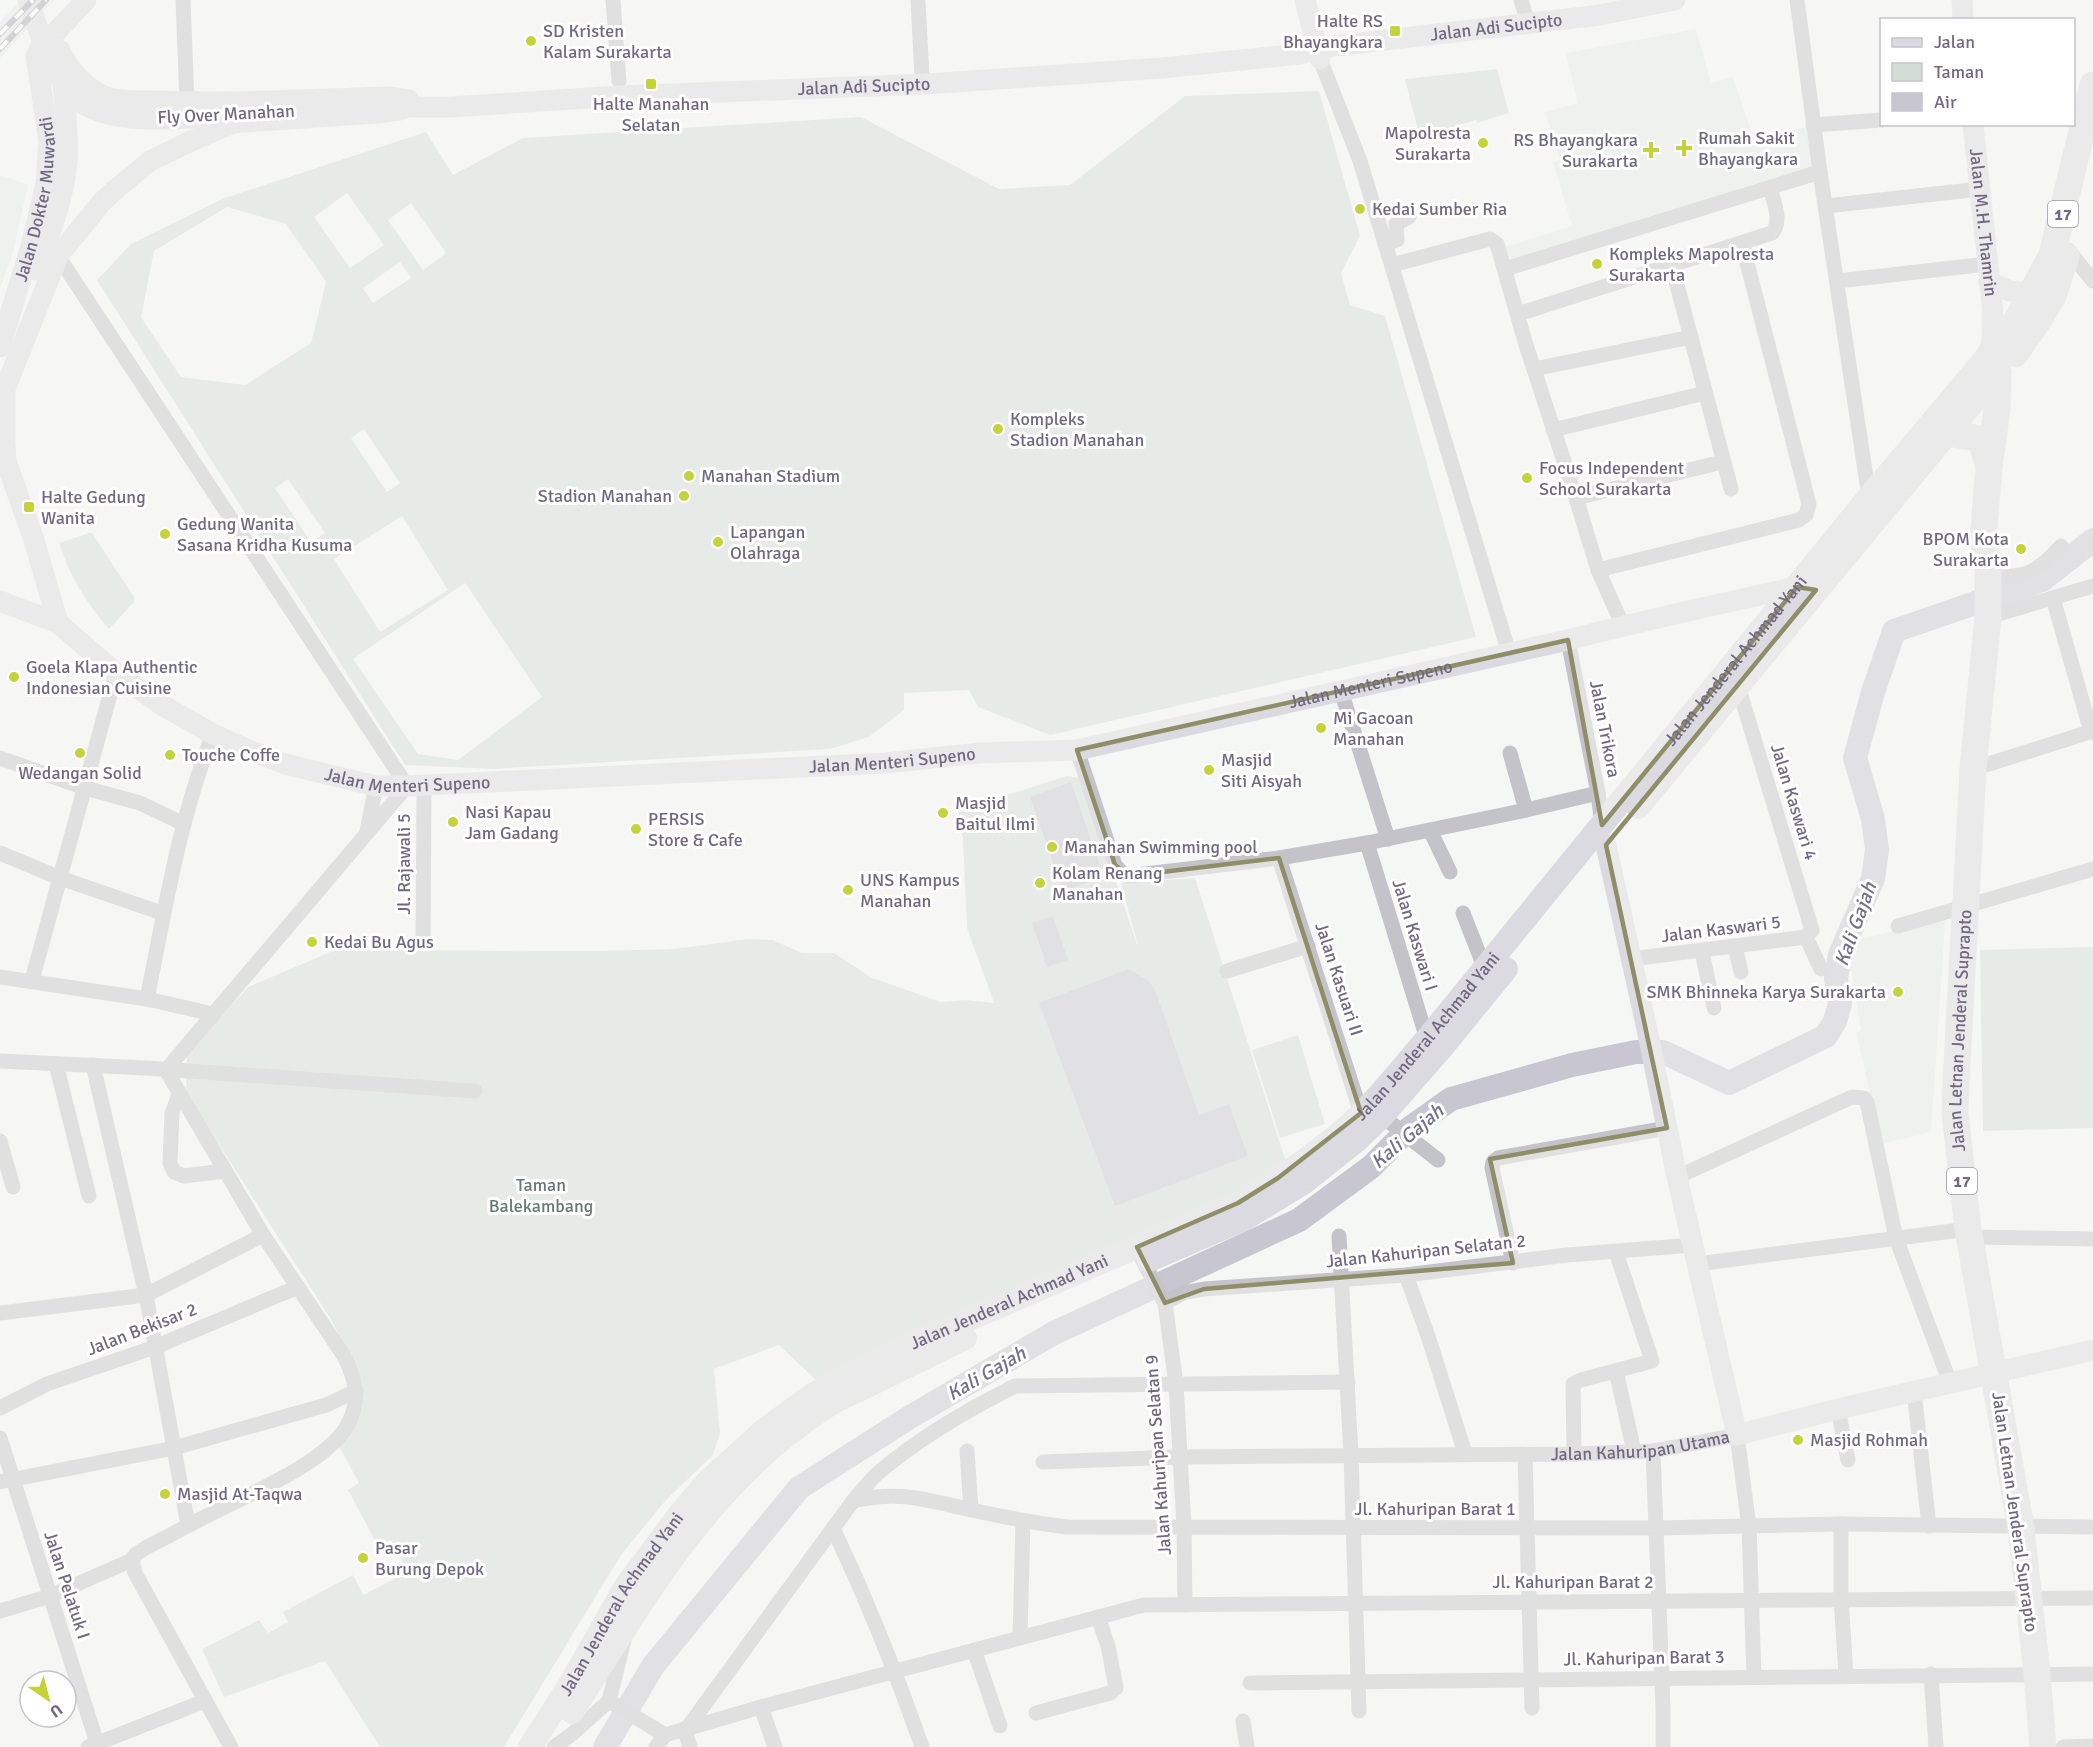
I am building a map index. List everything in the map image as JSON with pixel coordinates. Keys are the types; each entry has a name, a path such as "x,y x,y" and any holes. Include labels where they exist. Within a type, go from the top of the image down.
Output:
{"highway":[{"name":"Jalan Jenderal Achmad Yani","path":"2001,346 2052,255 2093,85"},
{"name":"Jalan Jenderal Achmad Yani","path":"2001,346 2038,321 2053,296 2068,250 2093,144"},
{"name":"Jalan Letnan Jenderal Suprapto","path":"1988,589 1983,541 1989,466 1997,410 2001,346"},
{"name":"Jalan Letnan Jenderal Suprapto","path":"2001,346 2011,417 1999,536 1988,589 1978,700 1964,908 1955,1113 1968,1233 1994,1372 2030,1599 2043,1747"},
{"name":"17","path":"1948,433 1976,438 1982,444 1989,466"}],"main road":[{"name":"Fly Over Manahan","path":"28,0 49,56 63,83 85,106 101,113 135,118 404,104"},
{"path":"46,43 86,0"},
{"path":"1305,0 1319,53"},
{"name":"Jalan Adi Sucipto","path":"46,43 84,84 103,95 121,99 187,102 389,97 404,104 450,107 620,96 937,83 1162,68 1319,53 1600,15 1675,0"},
{"path":"1962,0 1963,18"},
{"name":"Jalan Dokter Muwardi","path":"0,347 31,246 46,184 49,142 36,56 46,43"},
{"name":"Jalan Adi Sucipto","path":"404,104 922,77 1168,60 1300,45 1319,53"},
{"name":"Fly Over Manahan","path":"0,378 58,210 67,164 68,144 63,83"},
{"name":"Jalan Adi Sucipto","path":"58,623 34,540 6,461 5,389 58,255 102,202 130,177 150,161 189,142 233,123 403,110 404,104"},
{"name":"Jalan M.H. Thamrin","path":"1973,126 1988,273 2001,346"},
{"path":"1988,273 2010,291 2031,293"},
{"name":"Jalan Jenderal Achmad Yani","path":"552,1747 649,1590 699,1521 766,1452 827,1406 995,1324 1143,1261 1278,1178 1329,1142 1377,1117 1444,1045 1604,835 1807,589 1948,433 2001,346"},
{"name":"Jalan Jenderal Achmad Yani","path":"1377,1117 1427,1040 1485,969 1738,686 1869,496 2001,346"},
{"name":"Jalan Menteri Supeno","path":"0,601 58,623 116,673 160,704 213,734 285,764 376,786 415,786 885,763 980,753 1077,750 1623,626 1807,589"},
{"path":"1604,835 1677,1177 1737,1435"},
{"name":"Jalan Jenderal Achmad Yani","path":"530,1747 572,1681 626,1586 679,1515 707,1482 762,1431 811,1396 877,1359 1143,1261"},
{"name":"Jalan Kahuripan Utama","path":"1737,1435 1838,1409 2093,1350"}],"street":[{"path":"183,0 187,102"},
{"path":"613,0 619,81"},
{"path":"918,0 922,77"},
{"path":"1521,0 1528,23"},
{"path":"1797,0 1813,125 1869,496"},
{"path":"1319,53 1360,161 1509,653"},
{"path":"1813,125 1880,120"},
{"path":"1505,269 1820,172"},
{"path":"1518,314 1772,233 1777,227 1778,220 1770,187"},
{"path":"1826,206 1980,189"},
{"path":"1385,244 1396,240 1396,224 1409,217 1410,214"},
{"path":"1392,265 1490,239 1497,244 1598,570 1623,626"},
{"path":"1598,570 1799,520 1806,515 1809,504 1742,243"},
{"path":"2068,250 2093,281"},
{"path":"58,255 415,786 367,831 166,1070"},
{"path":"1672,266 1731,489"},
{"path":"1838,281 1988,273"},
{"path":"1534,369 1691,337"},
{"path":"1553,430 1706,393"},
{"path":"1576,498 1722,462"},
{"path":"1988,589 2009,577 2030,573 2061,546"},
{"path":"1988,589 2053,598 2093,586"},
{"path":"1973,769 2092,731 2053,598"},
{"name":"Jalan Trikora","path":"1568,640 1604,835"},
{"path":"32,980 116,673"},
{"name":"Jalan Kaswari 4","path":"1738,686 1821,969"},
{"path":"1341,691 1388,839"},
{"path":"147,999 162,913 184,824 213,734"},
{"path":"1077,750 1114,865 1122,873 1134,876 1279,858 1367,843 1598,793"},
{"path":"1510,753 1526,810"},
{"path":"0,758 85,788 140,803 184,824"},
{"path":"367,831 376,786"},
{"name":"Jl. Rajawali 5","path":"415,786 423,943"},
{"path":"1430,830 1450,872"},
{"name":"Jalan Kaswari I","path":"1367,843 1427,1040"},
{"path":"0,853 60,878 162,913"},
{"name":"Jalan Kasuari II","path":"1279,858 1308,946 1377,1117"},
{"path":"1898,926 2093,869"},
{"path":"1463,913 1485,969"},
{"name":"Jalan Kaswari 5","path":"1631,959 1702,952 1809,933"},
{"path":"1227,971 1308,946"},
{"path":"1735,947 1741,972"},
{"path":"1702,952 1714,1008"},
{"path":"0,977 147,999 213,1014"},
{"path":"0,1061 475,1090"},
{"path":"56,1064 89,1196"},
{"path":"93,1065 146,1295 188,1525"},
{"path":"0,1611 50,1596 132,1560 136,1554 147,1547 264,1487 328,1448 347,1426 354,1407 356,1391 354,1376 344,1356 263,1235 166,1070"},
{"path":"179,1095 172,1113 170,1163 174,1172 184,1176 225,1171"},
{"path":"1677,1177 1852,1097 1864,1098 1867,1102 1896,1238 1950,1383"},
{"path":"1377,1117 1438,1160"},
{"path":"1513,1263 1492,1168 1493,1162 1498,1158 1667,1128"},
{"path":"0,1141 12,1187"},
{"name":"Jalan Kahuripan Selatan 2","path":"1164,1302 1183,1293 1204,1289 1342,1281 1616,1252 1695,1254 1968,1233 2093,1239"},
{"path":"0,1313 146,1295 263,1235"},
{"path":"1339,1236 1348,1382 1359,1711"},
{"path":"1574,1454 1571,1394 1573,1384 1652,1361 1616,1252"},
{"name":"Jalan Kahuripan Selatan 9","path":"1143,1261 1164,1302 1176,1384 1184,1527 1185,1605"},
{"path":"1406,1275 1429,1339 1464,1454"},
{"name":"Jalan Bekisar 2","path":"0,1408 47,1384 155,1347 298,1287"},
{"path":"1616,1371 1634,1451"},
{"path":"690,1747 685,1731 854,1501 876,1475 922,1440 988,1399 1015,1386 1348,1382"},
{"path":"7,1481 174,1448 326,1405 356,1391"},
{"path":"1914,1391 1929,1526"},
{"path":"1838,1409 1848,1460"},
{"path":"1737,1435 1749,1527 1754,1676"},
{"name":"Jalan Kahuripan Utama","path":"1043,1462 1179,1457 1525,1455 1653,1451 1737,1435"},
{"name":"Jalan Pelatuk I","path":"0,1438 7,1481 50,1596 92,1745"},
{"path":"967,1451 971,1510"},
{"path":"1653,1451 1664,1708 1663,1747"},
{"path":"1525,1455 1532,1708"},
{"name":"Jl. Kahuripan Barat 1","path":"854,1501 893,1495 1023,1521 1067,1527 1657,1528 1840,1524 2020,1528 2093,1527"},
{"path":"1020,1637 1023,1521"},
{"path":"1840,1524 1841,1599 1846,1675"},
{"path":"834,1528 896,1671 922,1747"},
{"path":"132,1560 135,1573 231,1747"},
{"name":"Jl. Kahuripan Barat 2","path":"659,1737 761,1707 1144,1605 2093,1598"},
{"path":"1036,1713 1110,1693 1116,1688 1108,1646 1107,1614"},
{"path":"552,1747 612,1704 625,1628"},
{"path":"975,1650 1000,1726"},
{"path":"1931,1674 1936,1747"},
{"name":"Jl. Kahuripan Barat 3","path":"1250,1683 2093,1674"},
{"path":"92,1745 206,1701"},
{"path":"612,1704 659,1737"},
{"path":"761,1707 775,1747"},
{"path":"1243,1721 1247,1747"},
{"path":"2063,1747 2093,1746"},
{"path":"2043,1747 2056,1747"}],"highlighted area":[{"path":"1797,587 1816,590 1606,845 1667,1128 1490,1159 1513,1263 1204,1289 1165,1303 1137,1247 1238,1203 1278,1178 1361,1113 1279,858 1129,876 1115,865 1077,750 1568,640 1602,825"}],"shaded area":[{"path":"21,0 54,0 0,58 0,22"},
{"name":"Rumah Sakit Bhayangkara","path":"1696,29 1711,83 1733,77 1753,137 1808,127 1813,167 1510,263 1505,247 1572,226 1553,162 1560,159 1545,112 1578,103 1566,53"},
{"path":"0,175 28,185 12,256 0,288"},
{"name":"SMK Bhinneka Karya Surakarta","path":"1946,911 1931,1132 1882,1144 1856,1033 1861,1030 1848,953 1853,941 1893,931"}],"green space":[{"path":"1497,69 1509,113 1477,123 1476,120 1420,138 1405,79"},
{"name":"Kompleks Stadion Manahan","path":"1319,91 1360,236 1341,273 1350,305 1385,316 1476,637 1050,735 978,707 969,690 904,693 904,710 869,737 830,749 492,769 405,765 97,280 131,244 222,199 426,132 453,175 523,138 861,117 999,189 1070,185 1185,96","holes":["347,193 384,245 350,268 314,217","411,203 446,253 423,270 388,220","227,207 286,224 326,282 311,343 245,385 181,377 141,317 154,251","400,262 411,278 373,303 363,288","364,429 400,483 387,492 351,438","288,479 325,533 311,542 275,488","402,516 448,590 380,632 334,559","465,583 542,697 458,760 418,754 353,659"]},
{"path":"92,533 134,597 134,602 109,629 93,610 80,589 59,543"},
{"name":"Taman Balekambang","path":"1067,776 1081,778 1139,950 1121,883 1195,878 1286,1162 1267,1176 1173,1223 817,1381 779,1345 714,1369 720,1433 713,1455 666,1500 621,1555 504,1747 380,1747 325,1661 224,1697 202,1649 259,1620 268,1633 288,1622 283,1612 353,1575 363,1595 408,1572 391,1540 378,1546 348,1490 359,1483 339,1446 361,1381 332,1321 186,1093 187,1053 248,987 335,950 597,951 674,949 748,939 773,940 802,953 834,953 872,978 941,1002 965,1000 994,1003 967,928 963,839 958,810"},
{"path":"2093,947 2093,1128 1983,1131 1980,950"},
{"path":"1298,1035 1325,1124 1280,1138 1252,1050"}],"water":[{"path":"1071,782 1104,877 1063,891 1030,797"},
{"path":"1053,916 1068,960 1047,967 1032,923"},
{"path":"1128,969 1148,980 1155,990 1199,1115 1229,1104 1248,1156 1115,1206 1039,1003"}],"waterway":[{"name":"Kali Gajah","path":"605,1747 653,1666 799,1488 910,1417 1054,1333 1299,1220 1371,1167 1410,1128 1451,1099 1572,1065 1636,1052 1663,1052 1729,1083 1826,1036 1835,1021 1840,1004 1836,979 1840,954 1873,879 1877,850 1873,819 1855,758 1873,692 1894,631 2042,580 2093,540"}],"railway":[{"path":"0,34 33,0"},
{"path":"0,49 46,0"}],"place":[{"name":"Halte RS Bhayangkara","path":"1395,31"},
{"name":"SD Kristen Kalam Surakarta","path":"531,41"},
{"name":"Halte Manahan Selatan","path":"651,84"},
{"name":"Mapolresta Surakarta","path":"1483,143"},
{"name":"Rumah Sakit Bhayangkara","path":"1684,148"},
{"name":"RS Bhayangkara Surakarta","path":"1651,150"},
{"name":"Kedai Sumber Ria","path":"1360,209"},
{"name":"Kompleks Mapolresta Surakarta","path":"1597,264"},
{"name":"Kompleks Stadion Manahan","path":"998,429"},
{"name":"Manahan Stadium","path":"689,476"},
{"name":"Focus Independent School Surakarta","path":"1527,478"},
{"name":"Stadion Manahan","path":"684,496"},
{"name":"Halte Gedung Wanita","path":"29,507"},
{"name":"Gedung Wanita Sasana Kridha Kusuma","path":"165,534"},
{"name":"Lapangan Olahraga","path":"718,542"},
{"name":"BPOM Kota Surakarta","path":"2021,549"},
{"name":"Goela Klapa Authentic Indonesian Cuisine","path":"14,677"},
{"name":"Mi Gacoan Manahan","path":"1321,728"},
{"name":"Wedangan Solid","path":"80,753"},
{"name":"Touche Coffe","path":"170,755"},
{"name":"Masjid Siti Aisyah","path":"1209,770"},
{"name":"Masjid Baitul Ilmi","path":"943,813"},
{"name":"Nasi Kapau Jam Gadang","path":"453,822"},
{"name":"PERSIS Store & Cafe","path":"636,829"},
{"name":"Manahan Swimming pool","path":"1052,847"},
{"name":"Kolam Renang Manahan","path":"1040,883"},
{"name":"UNS Kampus Manahan","path":"848,890"},
{"name":"Kedai Bu Agus","path":"312,942"},
{"name":"SMK Bhinneka Karya Surakarta","path":"1898,992"},
{"name":"Masjid Rohmah","path":"1798,1440"},
{"name":"Masjid At-Taqwa","path":"165,1494"},
{"name":"Pasar Burung Depok","path":"363,1558"}]}
